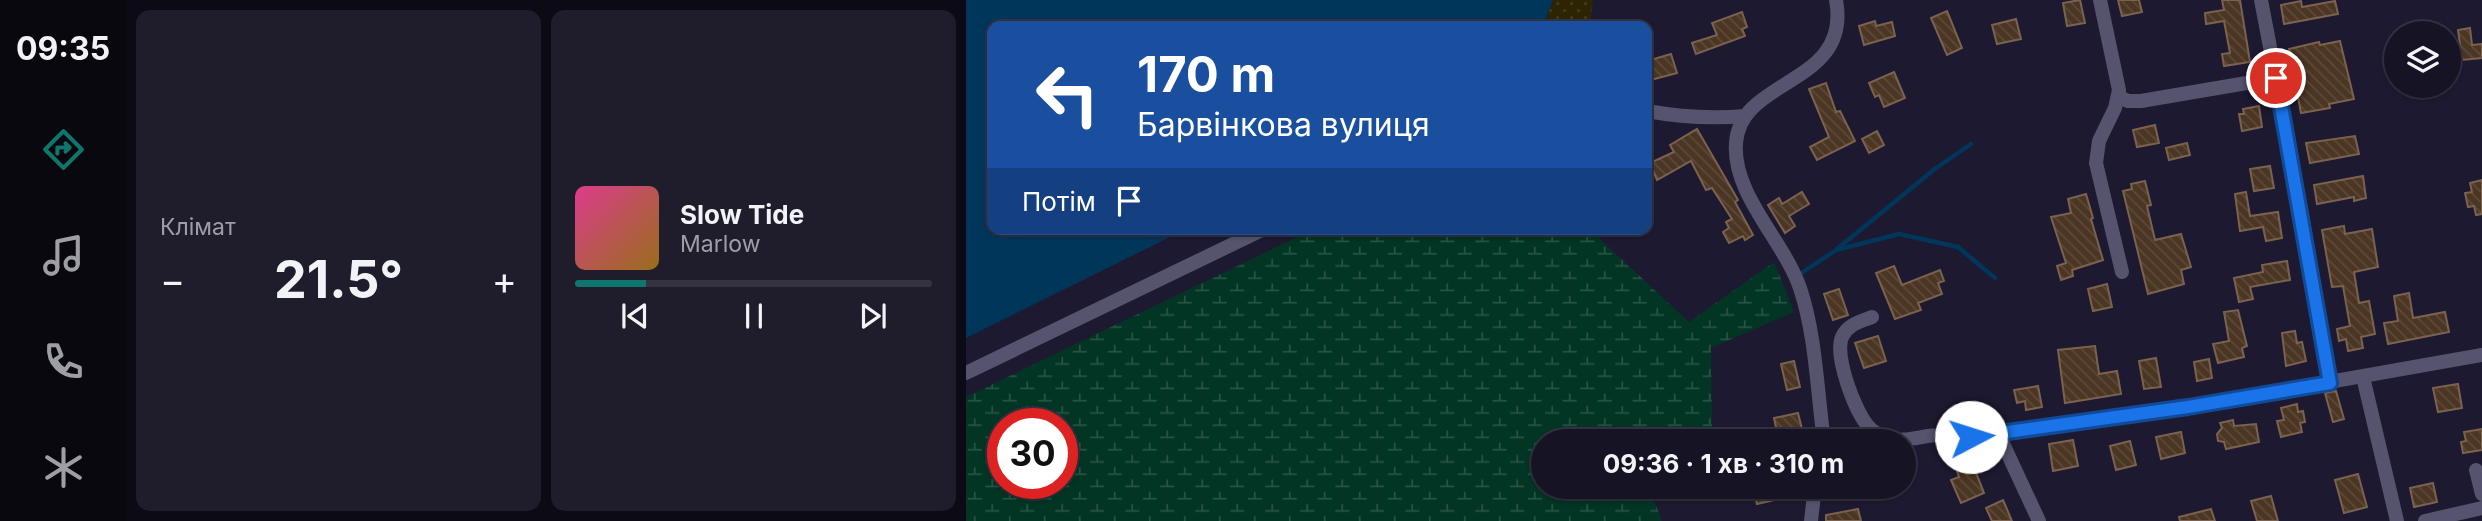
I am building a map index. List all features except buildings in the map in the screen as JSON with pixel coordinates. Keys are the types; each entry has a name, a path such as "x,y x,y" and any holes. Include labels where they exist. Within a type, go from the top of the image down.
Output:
{"street":[{"path":"1822,429 1804,302 1792,269 1748,194 1739,169 1736,143 1745,116 1765,96 1808,70 1825,52 1837,22 1836,0"},
{"path":"2100,0 2119,82 2119,97 2099,141 2096,163 2122,272"},
{"path":"2261,0 2330,383"},
{"path":"2119,97 2128,101 2141,101 2276,78"},
{"path":"1652,112 1714,118 1745,116"},
{"path":"966,373 1252,235"},
{"path":"1872,317 1851,325 1843,335 1839,347 1850,393 1870,429 1886,438 1999,435 2188,407 2482,355"},
{"path":"2363,377 2396,521"},
{"path":"1999,435 2039,521"},
{"path":"2476,470 2482,494"},
{"path":"1811,521 1814,499"},
{"path":"2425,521 2482,508"}],"green space":[{"path":"1302,235 1595,235 1689,322 1774,262 1794,312 1711,348 1711,429 1531,429 1531,499 1654,499 1662,521 966,521 966,397"}],"sand":[{"path":"1553,0 1593,0 1591,21 1545,21"}],"water":[{"path":"966,0 1553,0 1545,21 987,21 987,235 1174,235 966,338"}],"waterway":[{"path":"1837,249 1936,168 1971,144"},
{"path":"1800,274 1836,250 1899,234 1958,247 1995,278"}],"route":[{"path":"1971,437 2188,407 2330,383 2276,78"}]}
